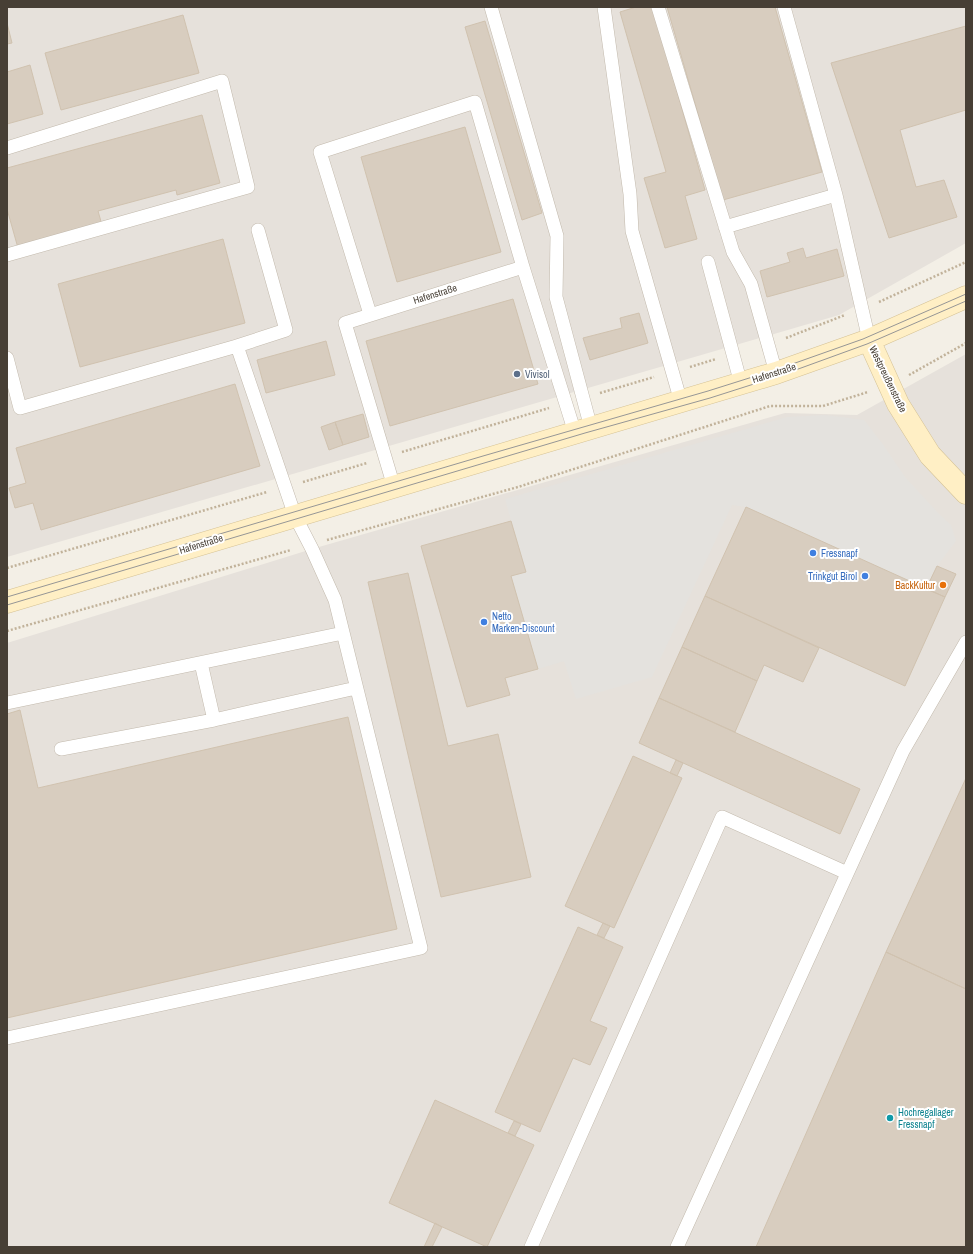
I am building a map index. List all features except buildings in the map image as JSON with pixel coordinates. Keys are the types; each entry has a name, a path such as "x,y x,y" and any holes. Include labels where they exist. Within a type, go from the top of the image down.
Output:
{"street":[{"name":"Hafenstraße","path":"7,602 776,373 869,340 966,297"},
{"name":"Westpreußenstraße","path":"869,340 898,404 930,455 966,493"}],"lane":[{"path":"491,7 557,236 556,297 583,398 583,430"},
{"path":"604,7 630,194 632,231 681,402"},
{"path":"658,7 733,252 751,284 776,373"},
{"path":"784,7 836,195 869,340"},
{"path":"7,148 222,81 248,187 7,255"},
{"path":"370,314 320,152 475,102 523,267 566,403 583,430"},
{"path":"725,227 836,195"},
{"path":"7,358 20,408 237,346 286,330 258,230"},
{"path":"708,262 741,384"},
{"name":"Hafenstraße","path":"394,487 345,323 523,267"},
{"path":"7,1038 421,948 335,600 295,516 237,346"},
{"path":"7,703 343,633"},
{"path":"677,1247 903,751 966,642"},
{"path":"201,663 214,720"},
{"path":"61,749 214,720 356,688"},
{"path":"531,1247 722,817 847,873"}],"path":[{"path":"768,343 800,333 862,309 966,262"},
{"path":"7,631 518,487 770,406 823,406 889,386 966,343"},
{"path":"583,398 733,354"},
{"path":"7,568 566,403"}],"shaded area":[{"path":"7,7 966,7 966,243 839,315 7,557"},
{"path":"966,354 966,1247 7,1247 7,643 312,549 785,413 857,415"},
{"path":"825,415 864,420 905,477 951,525 956,541 937,566 926,589 746,507 732,505 652,677 576,699 564,661 538,669 511,576 526,572 505,499 787,417"}],"tram line":[{"path":"7,597 708,391 781,368 863,339 966,294"},
{"path":"7,605 585,433 710,398 779,376 867,344 966,301"}],"place":[{"name":"Vivisol","path":"517,374"},
{"name":"Fressnapf","path":"813,553"},
{"name":"Trinkgut Birol","path":"865,576"},
{"name":"BackKultur","path":"943,585"},
{"name":"Netto Marken-Discount","path":"484,622"},
{"name":"Hochregallager Fressnapf","path":"890,1118"}]}
